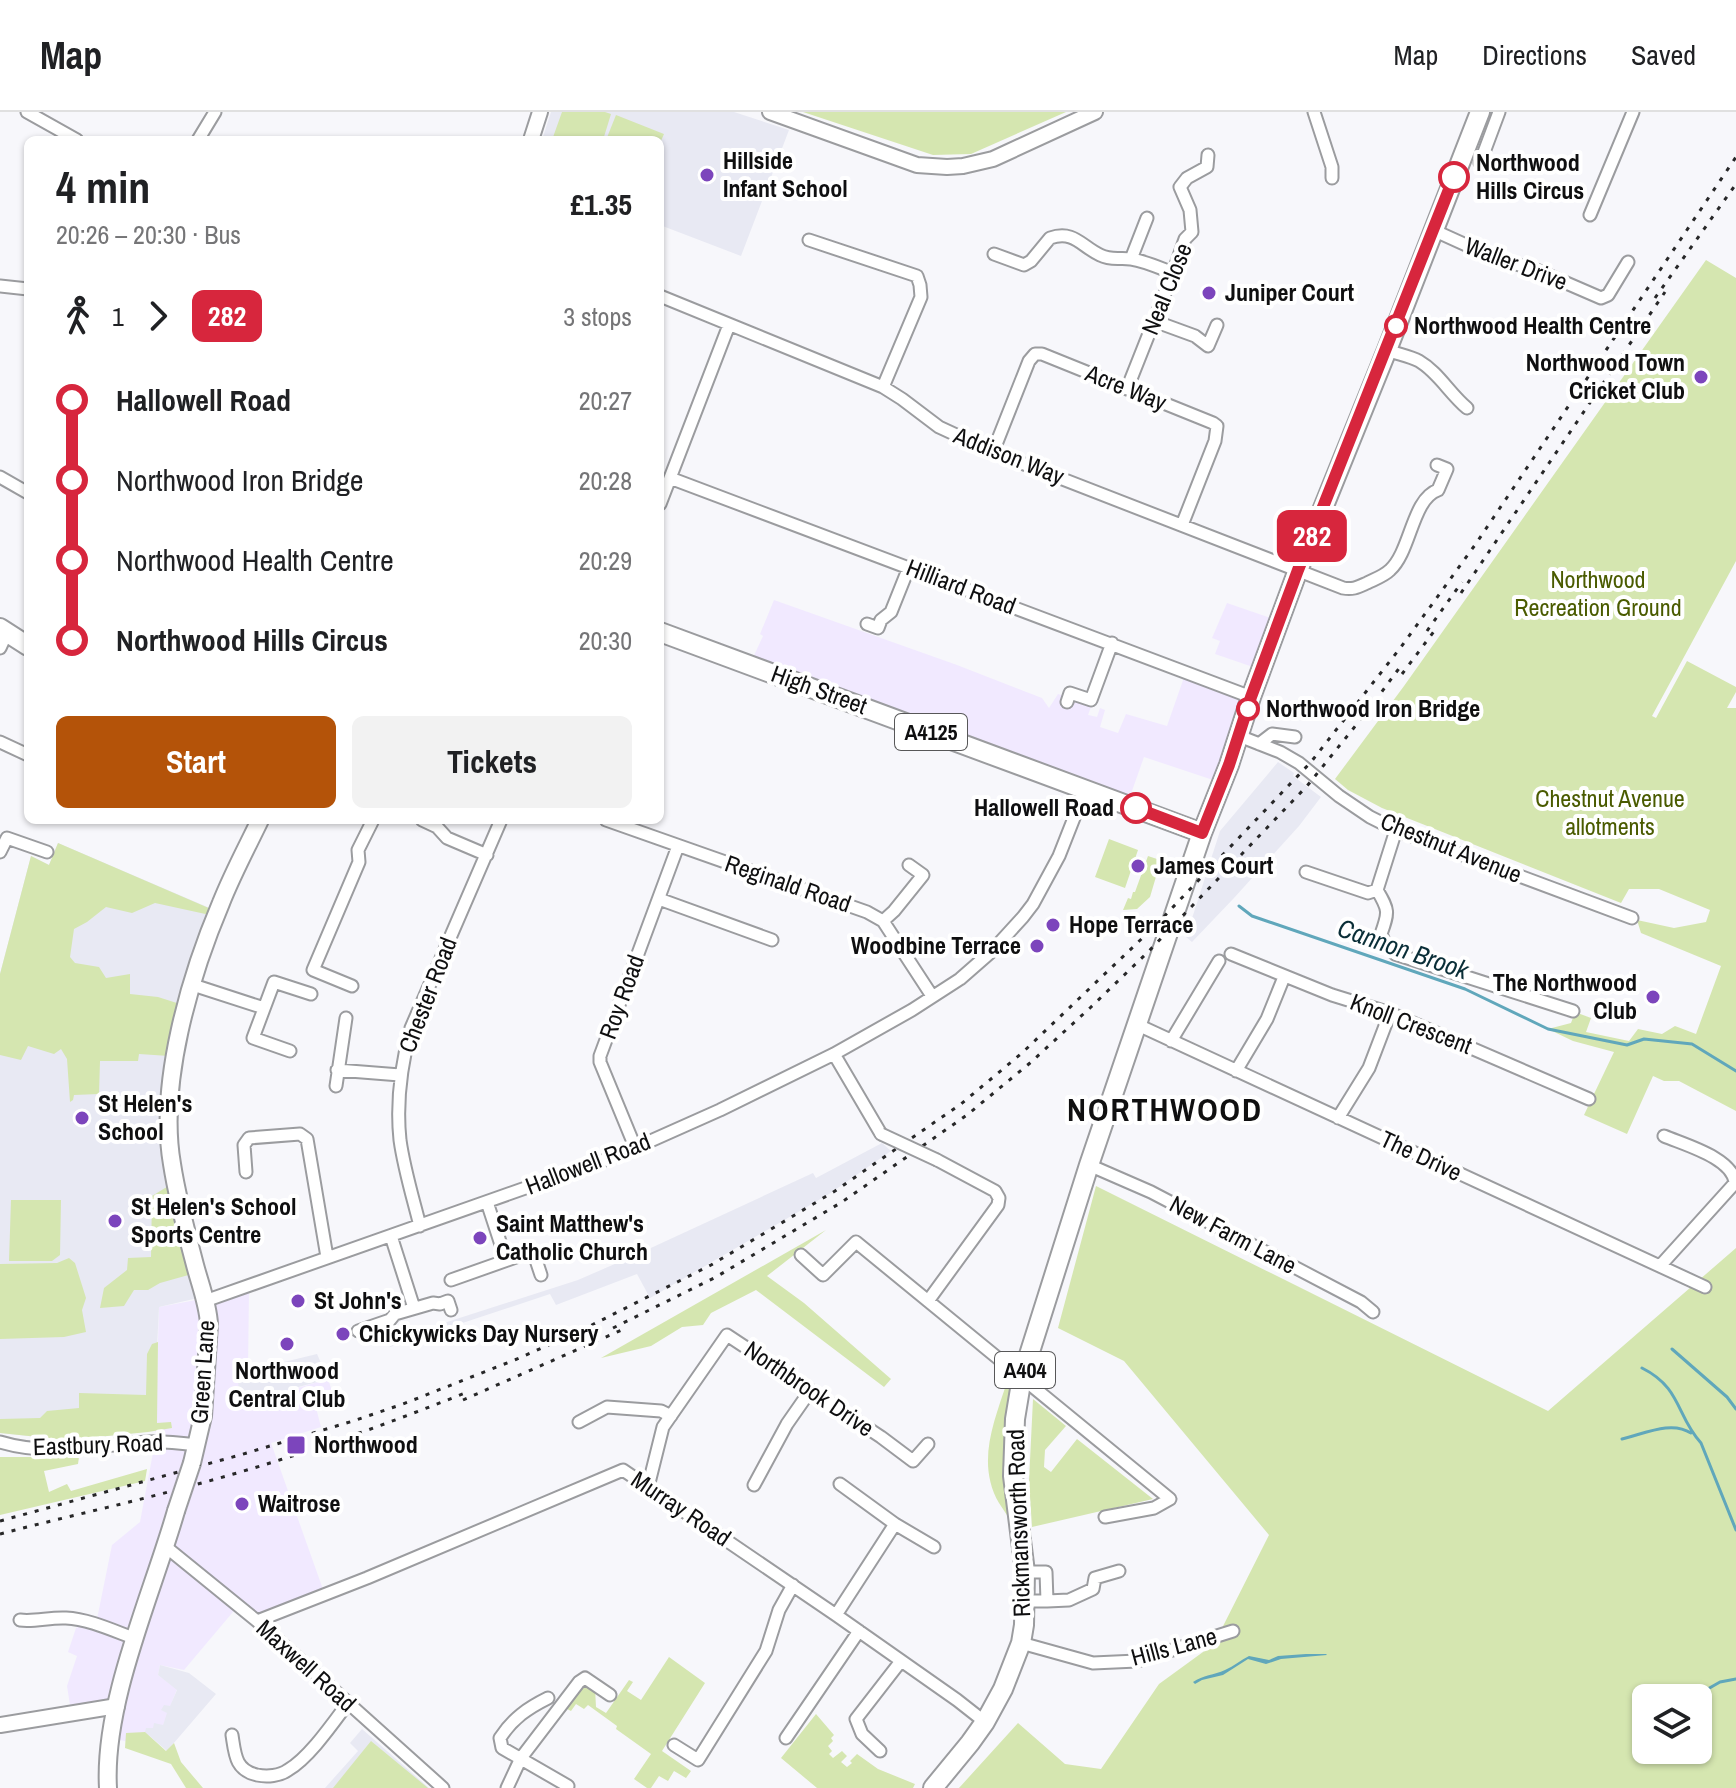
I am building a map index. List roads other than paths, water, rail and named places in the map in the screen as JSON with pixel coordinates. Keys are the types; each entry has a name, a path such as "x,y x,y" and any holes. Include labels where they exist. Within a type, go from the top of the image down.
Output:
{"main road":[{"name":"A404","path":"1202,833 1298,570 1433,230 1476,155 1480,112"},
{"name":"High Street","path":"664,633 1202,833"},
{"path":"2,636 24,644"},
{"name":"Green Lane","path":"108,1788 110,1746 117,1706 192,1463 203,1416 208,1312 177,1189 169,1142 172,1076 187,1000 221,901 258,824"},
{"name":"Rickmansworth Road","path":"933,1788 985,1722 1003,1689 1021,1643 1025,1572 1013,1476 1015,1419 1022,1377 1089,1165 1202,833"}],"street":[{"path":"27,112 70,136"},
{"path":"200,136 215,112"},
{"path":"532,136 540,112"},
{"path":"770,112 917,165 947,167 993,159 1095,112"},
{"path":"1314,112 1332,167 1332,178"},
{"path":"1476,155 1499,112"},
{"path":"1590,215 1633,112"},
{"name":"Neal Close","path":"1127,389 1185,239 1192,232 1190,210 1180,187 1187,178 1207,167 1208,155"},
{"path":"1131,259 1147,218"},
{"name":"Waller Drive","path":"1433,230 1497,259 1534,269 1601,298 1608,295 1628,262"},
{"path":"994,254 1024,265 1050,238 1064,235 1077,238 1111,260 1131,259 1173,273"},
{"path":"809,240 917,276 921,297 883,387"},
{"path":"0,286 24,289"},
{"name":"Addison Way","path":"664,298 883,387 939,427 993,452 1350,589 1391,570 1423,502 1430,493 1438,490 1447,469 1437,465"},
{"path":"1154,321 1195,336 1208,346 1217,325"},
{"path":"664,493 729,325"},
{"path":"1387,350 1417,360 1431,370 1467,408"},
{"name":"Acre Way","path":"993,452 1029,361 1035,354 1042,354 1217,426 1218,433 1182,525"},
{"name":"Hilliard Road","path":"664,471 1251,697"},
{"path":"0,477 24,491"},
{"path":"867,624 878,628 881,620 891,612 909,567"},
{"path":"1067,702 1070,693 1091,700 1112,643"},
{"path":"1259,744 1272,734 1295,737"},
{"name":"Chestnut Avenue","path":"1239,736 1299,763 1339,796 1396,830 1632,918"},
{"path":"0,742 24,753"},
{"name":"Hallowell Road","path":"205,1301 619,1155 834,1054 932,996 971,969 1007,936 1033,904 1059,856 1085,790"},
{"path":"352,986 313,970 359,862 358,850 371,824"},
{"path":"431,824 447,838 487,855"},
{"name":"Chester Road","path":"420,1226 400,1141 400,1075 411,1028 499,824"},
{"name":"Reginald Road","path":"617,824 867,912 883,921"},
{"path":"1396,830 1377,890 1387,907 1381,934 1386,946 1395,954 1573,1011"},
{"path":"0,852 7,838 47,852"},
{"name":"Roy Road","path":"635,1147 600,1056 678,846"},
{"path":"909,865 923,875 883,921 932,996"},
{"path":"1306,872 1368,893 1377,890"},
{"path":"659,899 772,940"},
{"name":"Knoll Crescent","path":"1231,954 1332,995 1390,1013 1589,1099"},
{"path":"1171,1041 1219,961"},
{"path":"1236,1071 1267,1019 1284,977"},
{"path":"290,1051 253,1038 264,1008 274,982 311,994"},
{"path":"193,985 264,1008"},
{"path":"1338,1118 1369,1068 1390,1013"},
{"path":"336,1086 346,1018"},
{"name":"The Drive","path":"1138,1025 1705,1287"},
{"path":"834,1054 881,1134 995,1191 999,1198 998,1205 928,1301"},
{"path":"337,1070 400,1075"},
{"path":"246,1172 244,1145 249,1138 300,1134 307,1139 327,1257"},
{"path":"1660,1266 1735,1183 1734,1174 1728,1166 1664,1136"},
{"name":"New Farm Lane","path":"1089,1165 1151,1192 1361,1302 1373,1312"},
{"path":"487,1202 506,1260"},
{"path":"391,1236 414,1308"},
{"path":"801,1255 823,1275 856,1242 1170,1499 1154,1508 1105,1517"},
{"path":"451,1280 533,1251 541,1275"},
{"path":"358,1331 390,1320 395,1314 433,1303 448,1301 451,1310"},
{"name":"Northbrook Drive","path":"671,1416 727,1335 913,1461 928,1444"},
{"path":"754,1485 787,1424 810,1391"},
{"path":"579,1422 607,1407 661,1411 671,1416 663,1427 648,1487"},
{"name":"Eastbury Road","path":"0,1442 53,1450 169,1441 197,1445"},
{"name":"Murray Road","path":"257,1621 623,1470 793,1585 985,1722"},
{"path":"840,1484 895,1524 934,1547"},
{"path":"836,1615 895,1524"},
{"name":"Maxwell Road","path":"166,1547 257,1621 443,1788"},
{"path":"1025,1601 1069,1600 1093,1589 1095,1578 1119,1571"},
{"path":"1025,1572 1046,1572 1047,1601"},
{"path":"674,1745 698,1760 766,1651 779,1610 793,1585"},
{"path":"20,1620 69,1618 136,1639"},
{"path":"786,1738 859,1631"},
{"name":"Hills Lane","path":"1021,1643 1093,1663 1137,1661 1233,1631"},
{"path":"880,1751 862,1734 856,1719 901,1661"},
{"path":"507,1788 521,1758 579,1682 585,1678 610,1695"},
{"path":"548,1698 521,1713 509,1724 500,1738 502,1748 568,1786"},
{"path":"232,1735 236,1760 243,1768 255,1774 278,1775 289,1770 305,1754 348,1703"},
{"path":"0,1725 117,1706"}],"water":[{"path":"1327,1655 1281,1659 1266,1664 1248,1659 1223,1675 1195,1684 1193,1682 1225,1670 1249,1656 1269,1660 1278,1656"}],"waterway":[{"name":"Cannon Brook","path":"1239,906 1252,916 1465,989 1548,1029 1627,1045 1644,1039 1692,1044 1736,1071"},
{"path":"1672,1349 1727,1397 1736,1409"},
{"path":"1642,1368 1665,1384 1672,1393 1701,1443 1736,1530"},
{"path":"1622,1439 1666,1428 1691,1433"},
{"path":"1712,1687 1736,1679"}],"railway":[{"path":"0,1521 353,1421 517,1359 711,1265 835,1191 961,1104 1022,1053 1155,926 1311,762 1401,647 1475,545 1736,157"},
{"path":"1655,298 1736,184"},
{"path":"1461,593 1665,292"},
{"path":"1427,631 1462,582"},
{"path":"1402,674 1438,626"},
{"path":"613,1328 716,1277 842,1202 967,1115 1030,1063 1148,952 1307,786 1403,663"},
{"path":"463,1400 624,1329"},
{"path":"0,1534 264,1465 470,1391"}],"place":[{"name":"Hillside Infant School","path":"707,175"},
{"name":"Northwood Hills Circus","path":"1454,177"},
{"name":"Juniper Court","path":"1209,293"},
{"name":"Northwood Health Centre","path":"1396,326"},
{"name":"Northwood Town Cricket Club","path":"1701,377"},
{"name":"Northwood Iron Bridge","path":"1248,709"},
{"name":"Hallowell Road","path":"1136,808"},
{"name":"James Court","path":"1138,866"},
{"name":"Hope Terrace","path":"1053,925"},
{"name":"Woodbine Terrace","path":"1037,946"},
{"name":"The Northwood Club","path":"1653,997"},
{"name":"St Helen's School","path":"82,1118"},
{"name":"St Helen's School Sports Centre","path":"115,1221"},
{"name":"Saint Matthew's Catholic Church","path":"480,1238"},
{"name":"St John's","path":"298,1301"},
{"name":"Chickywicks Day Nursery","path":"343,1334"},
{"name":"Northwood Central Club","path":"287,1344"},
{"name":"Northwood","path":"296,1445"},
{"name":"Waitrose","path":"242,1504"}],"district":[{"name":"NORTHWOOD","path":"1165,1110"}],"park label":[{"name":"Northwood Recreation Ground","path":"1598,594"},
{"name":"Chestnut Avenue allotments","path":"1610,813"}]}
